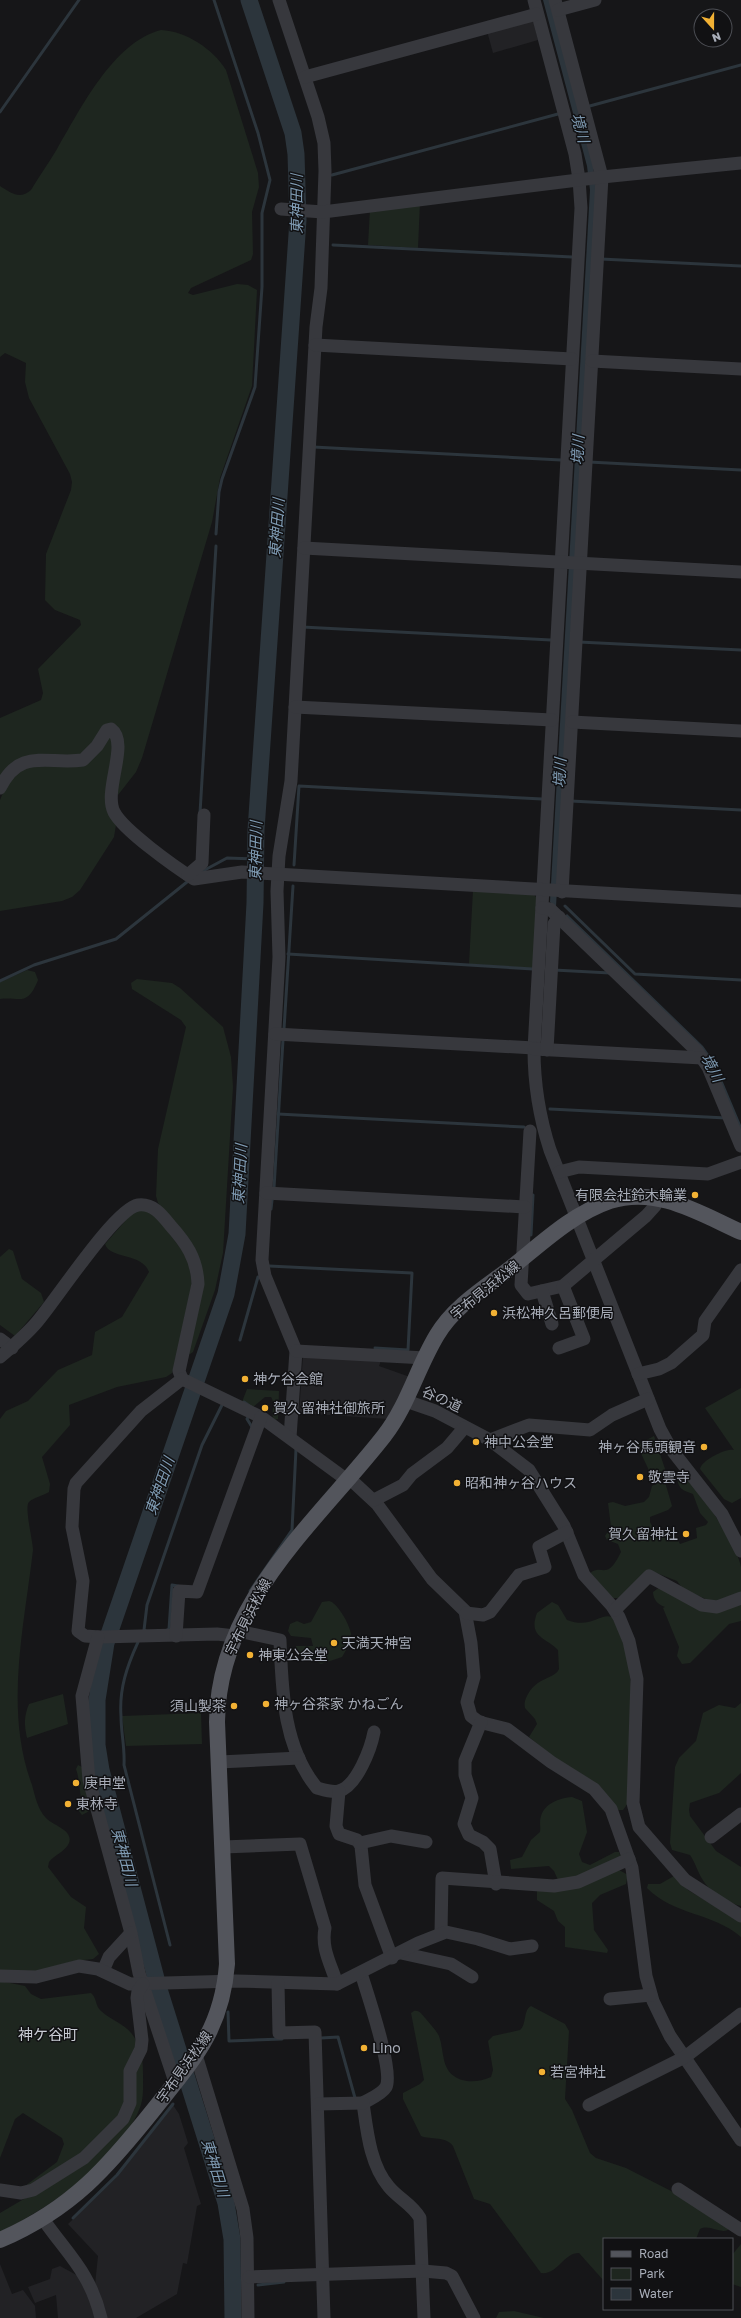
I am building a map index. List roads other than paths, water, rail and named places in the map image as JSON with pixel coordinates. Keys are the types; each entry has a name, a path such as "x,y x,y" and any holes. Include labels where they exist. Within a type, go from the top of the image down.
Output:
{"main road":[{"name":"宇布見浜松線","path":"0,2240 43,2219 70,2199 106,2168 195,2057 214,2022 226,1982 227,1945 219,1762 218,1693 224,1664 236,1634 257,1595 287,1549 348,1479 391,1426 406,1401 437,1333 455,1312 576,1217 618,1199 638,1196 678,1203 741,1232"}],"street":[{"path":"279,0 321,126 324,143 325,171 320,212 321,288 315,345 291,781 275,874 279,956 266,1193 264,1271 296,1351 290,1437"},
{"path":"534,0 575,154 591,178"},
{"path":"553,892 552,720 572,562 592,361 591,178 556,5 595,0"},
{"path":"305,77 537,14"},
{"path":"281,209 320,212 591,178 741,163"},
{"path":"538,1049 542,908 553,892 572,722 572,359 581,208 591,178"},
{"path":"315,345 572,359"},
{"path":"592,361 741,369"},
{"path":"304,548 741,572"},
{"path":"295,707 552,720"},
{"path":"572,722 741,731"},
{"path":"0,788 6,776 16,766 30,760 83,760 97,746 107,730 111,729 117,738 118,748 110,792 114,812 126,827 188,875 200,880 242,872 553,892 741,901"},
{"path":"188,875 202,863 204,815"},
{"path":"542,908 550,909 559,917 702,1058 712,1076 741,1146"},
{"path":"559,917 554,924 538,1049 535,1085 539,1111 559,1172 576,1217 665,1439 722,1514 741,1551"},
{"path":"275,1034 702,1058"},
{"path":"530,1131 521,1284 528,1294 563,1286 646,1216 655,1206 656,1198"},
{"path":"559,1172 579,1167 708,1174 741,1162"},
{"path":"266,1193 525,1207"},
{"path":"0,1357 12,1348 37,1322 78,1267 124,1212 138,1205 146,1205 153,1208 164,1218 188,1247 196,1265 198,1284 179,1371 183,1381 261,1417 348,1479 374,1500 432,1579 466,1613 474,1677 466,1702 471,1716 481,1722 507,1729 534,1750 600,1795 614,1817 632,1868 646,1976 651,1995 664,2025 741,2140"},
{"path":"638,1374 659,1369 671,1363 703,1335 705,1321 741,1270"},
{"path":"559,1348 584,1339 563,1286"},
{"path":"542,1291 552,1324"},
{"path":"0,1339 12,1348"},
{"path":"296,1351 425,1358"},
{"path":"183,1381 141,1411 80,1478 74,1489 72,1528 83,1581 78,1627 81,1634 99,1637 236,1634 280,1640 283,1701 298,1758 317,1788 339,1791 346,1787 359,1771 371,1747 374,1732"},
{"path":"490,1440 529,1425 590,1430 612,1415 648,1399"},
{"name":"谷の道","path":"406,1401 435,1411 464,1428 490,1440 529,1470 567,1532 584,1575 615,1610 629,1641 637,1679 632,1803 636,1820 644,1834 685,1880 741,1916"},
{"path":"176,1636 179,1591 196,1592 261,1417"},
{"path":"374,1500 403,1485 412,1474 447,1448 464,1428"},
{"path":"466,1613 483,1615 490,1612 518,1575 545,1567 546,1565 539,1547 567,1532"},
{"path":"615,1610 649,1576 702,1605 717,1607 741,1598"},
{"path":"99,1637 82,1696 86,1762 91,1786 145,1984 176,2082"},
{"path":"481,1722 465,1761 465,1775 472,1798 464,1824 469,1835 483,1842 490,1850 496,1884"},
{"path":"219,1762 298,1758"},
{"path":"339,1791 336,1826 339,1834 360,1843 391,1836 426,1842"},
{"path":"711,1836 741,1814"},
{"path":"360,1843 365,1885 396,1956"},
{"path":"223,1847 300,1844 325,1928 323,1940 328,1960 331,1964 337,1984"},
{"path":"441,1933 440,1906 442,1878 496,1884 542,1886 567,1885 629,1859"},
{"path":"0,1976 36,1977 78,1966 103,1971 122,1982 145,1984 170,1982 226,1982 337,1984 441,1933 450,1932 510,1949 532,1946"},
{"path":"103,1971 109,1957 132,1934"},
{"path":"396,1956 451,1964 472,1977"},
{"path":"318,2104 363,2103 384,2089 387,2080 386,2060 361,1973"},
{"path":"278,1983 279,2033 316,2032 324,2318"},
{"path":"0,2190 21,2193 33,2190 84,2158 123,2119 130,2103 130,2071 141,2049 142,2040 137,1998 138,1991 145,1984"},
{"path":"610,1999 651,1995"},
{"path":"589,2105 685,2057 741,2014"},
{"path":"195,2057 243,2209 247,2238 248,2318"},
{"path":"363,2103 369,2139 378,2168 390,2188 411,2206 420,2218 424,2318"},
{"path":"678,2189 741,2230"},
{"path":"43,2219 84,2272 94,2295 100,2318"},
{"path":"248,2277 423,2271 446,2273 452,2276 474,2318"}],"water":[{"name":"境川","path":"543,0 549,0 593,165 596,190 556,907 550,902 590,190 587,166"},
{"name":"境川","path":"567,914 703,1046 715,1063 741,1125 741,1133 717,1074 565,916"}],"waterway":[{"path":"0,112 79,0"},
{"path":"214,0 258,133 270,180 262,213 262,287 255,387 222,479 219,492 216,534"},
{"name":"東神田川","path":"233,2318 232,2239 226,2203 158,1986 101,1770 97,1745 97,1700 106,1643 226,1294 237,1234 255,903 256,830 298,220 296,154 293,133 249,0"},
{"name":"境川","path":"586,107 741,65"},
{"path":"332,175 558,114"},
{"path":"333,245 572,257"},
{"path":"601,259 741,266"},
{"name":"境川","path":"313,447 561,460"},
{"name":"境川","path":"589,462 741,470"},
{"path":"200,813 216,546"},
{"path":"302,627 551,640"},
{"path":"579,642 741,650"},
{"path":"294,865 299,786 542,799"},
{"path":"571,801 741,810"},
{"path":"201,872 227,858 256,859"},
{"path":"0,981 34,965 116,939 187,882"},
{"path":"284,1029 293,886"},
{"path":"565,906 635,974 741,980"},
{"path":"288,954 533,969"},
{"path":"554,970 610,973"},
{"path":"274,1188 283,1040"},
{"path":"550,1109 726,1118"},
{"path":"278,1114 524,1127"},
{"path":"531,1235 533,1195"},
{"path":"271,1209 272,1200"},
{"path":"269,1266 412,1273 408,1350 375,1348"},
{"path":"240,1340 258,1277"},
{"path":"244,1402 251,1407"},
{"path":"145,1630 147,1605 202,1445 222,1405"},
{"path":"248,1417 247,1419 252,1427"},
{"path":"250,1591 292,1530 296,1449"},
{"path":"167,1630 169,1629 172,1585 178,1586"},
{"path":"138,1642 127,1669 121,1696 124,1765 170,1945"},
{"path":"228,2012 229,2041 282,2039"},
{"path":"321,2038 338,2037 355,2098"},
{"name":"東神田川","path":"188,2099 193,2097"},
{"path":"73,2218 117,2175 173,2104"},
{"path":"258,2285 284,2282"}],"place":[{"name":"有限会社鈴木輪業","path":"695,1195"},
{"name":"浜松神久呂郵便局","path":"494,1313"},
{"name":"神ケ谷会館","path":"245,1379"},
{"name":"賀久留神社御旅所","path":"265,1408"},
{"name":"神中公会堂","path":"476,1442"},
{"name":"神ヶ谷馬頭観音","path":"704,1447"},
{"name":"敬雲寺","path":"640,1477"},
{"name":"昭和神ヶ谷ハウス","path":"457,1483"},
{"name":"賀久留神社","path":"686,1534"},
{"name":"天満天神宮","path":"334,1643"},
{"name":"神東公会堂","path":"250,1655"},
{"name":"神ヶ谷茶家 かねごん","path":"266,1704"},
{"name":"須山製茶","path":"234,1706"},
{"name":"庚申堂","path":"76,1783"},
{"name":"東林寺","path":"68,1804"},
{"name":"Lino","path":"364,2048"},
{"name":"若宮神社","path":"542,2072"}],"district":[{"name":"神ケ谷町","path":"48,2035"}]}
